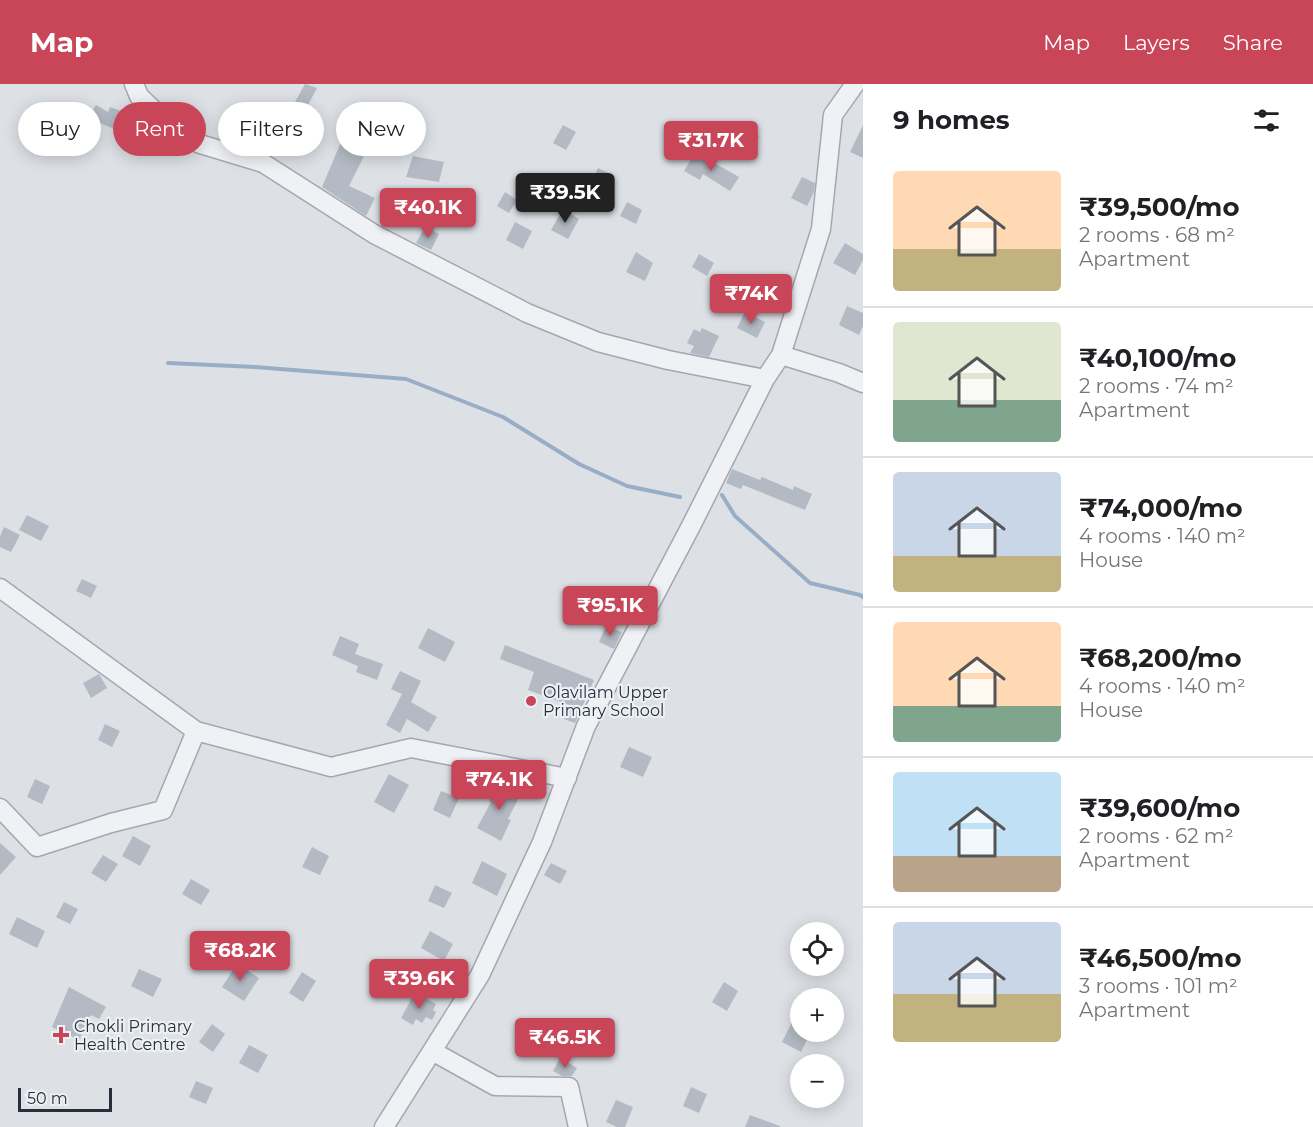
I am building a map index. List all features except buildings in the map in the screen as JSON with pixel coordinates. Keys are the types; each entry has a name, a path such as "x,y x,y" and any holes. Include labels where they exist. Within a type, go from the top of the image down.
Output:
{"street":[{"path":"134,84 139,96 168,124 200,144 263,163 374,234 527,313 598,342 668,360 765,379"},
{"path":"384,1127 480,975 543,842 586,726 765,379 782,355 821,229 833,115 855,84"},
{"path":"782,355 863,383"},
{"path":"0,588 196,731 331,767 411,748 567,778"},
{"path":"0,808 37,847 111,823 163,810 196,731"},
{"path":"432,1051 495,1086 569,1088 578,1127"}],"waterway":[{"path":"168,363 255,367 406,379 503,417 579,464 627,486 680,497"},
{"path":"722,495 735,516 810,583 863,597"}],"place":[{"name":"Olavilam Upper Primary School","path":"531,701"},
{"name":"Chokli Primary Health Centre","path":"61,1035"}]}
